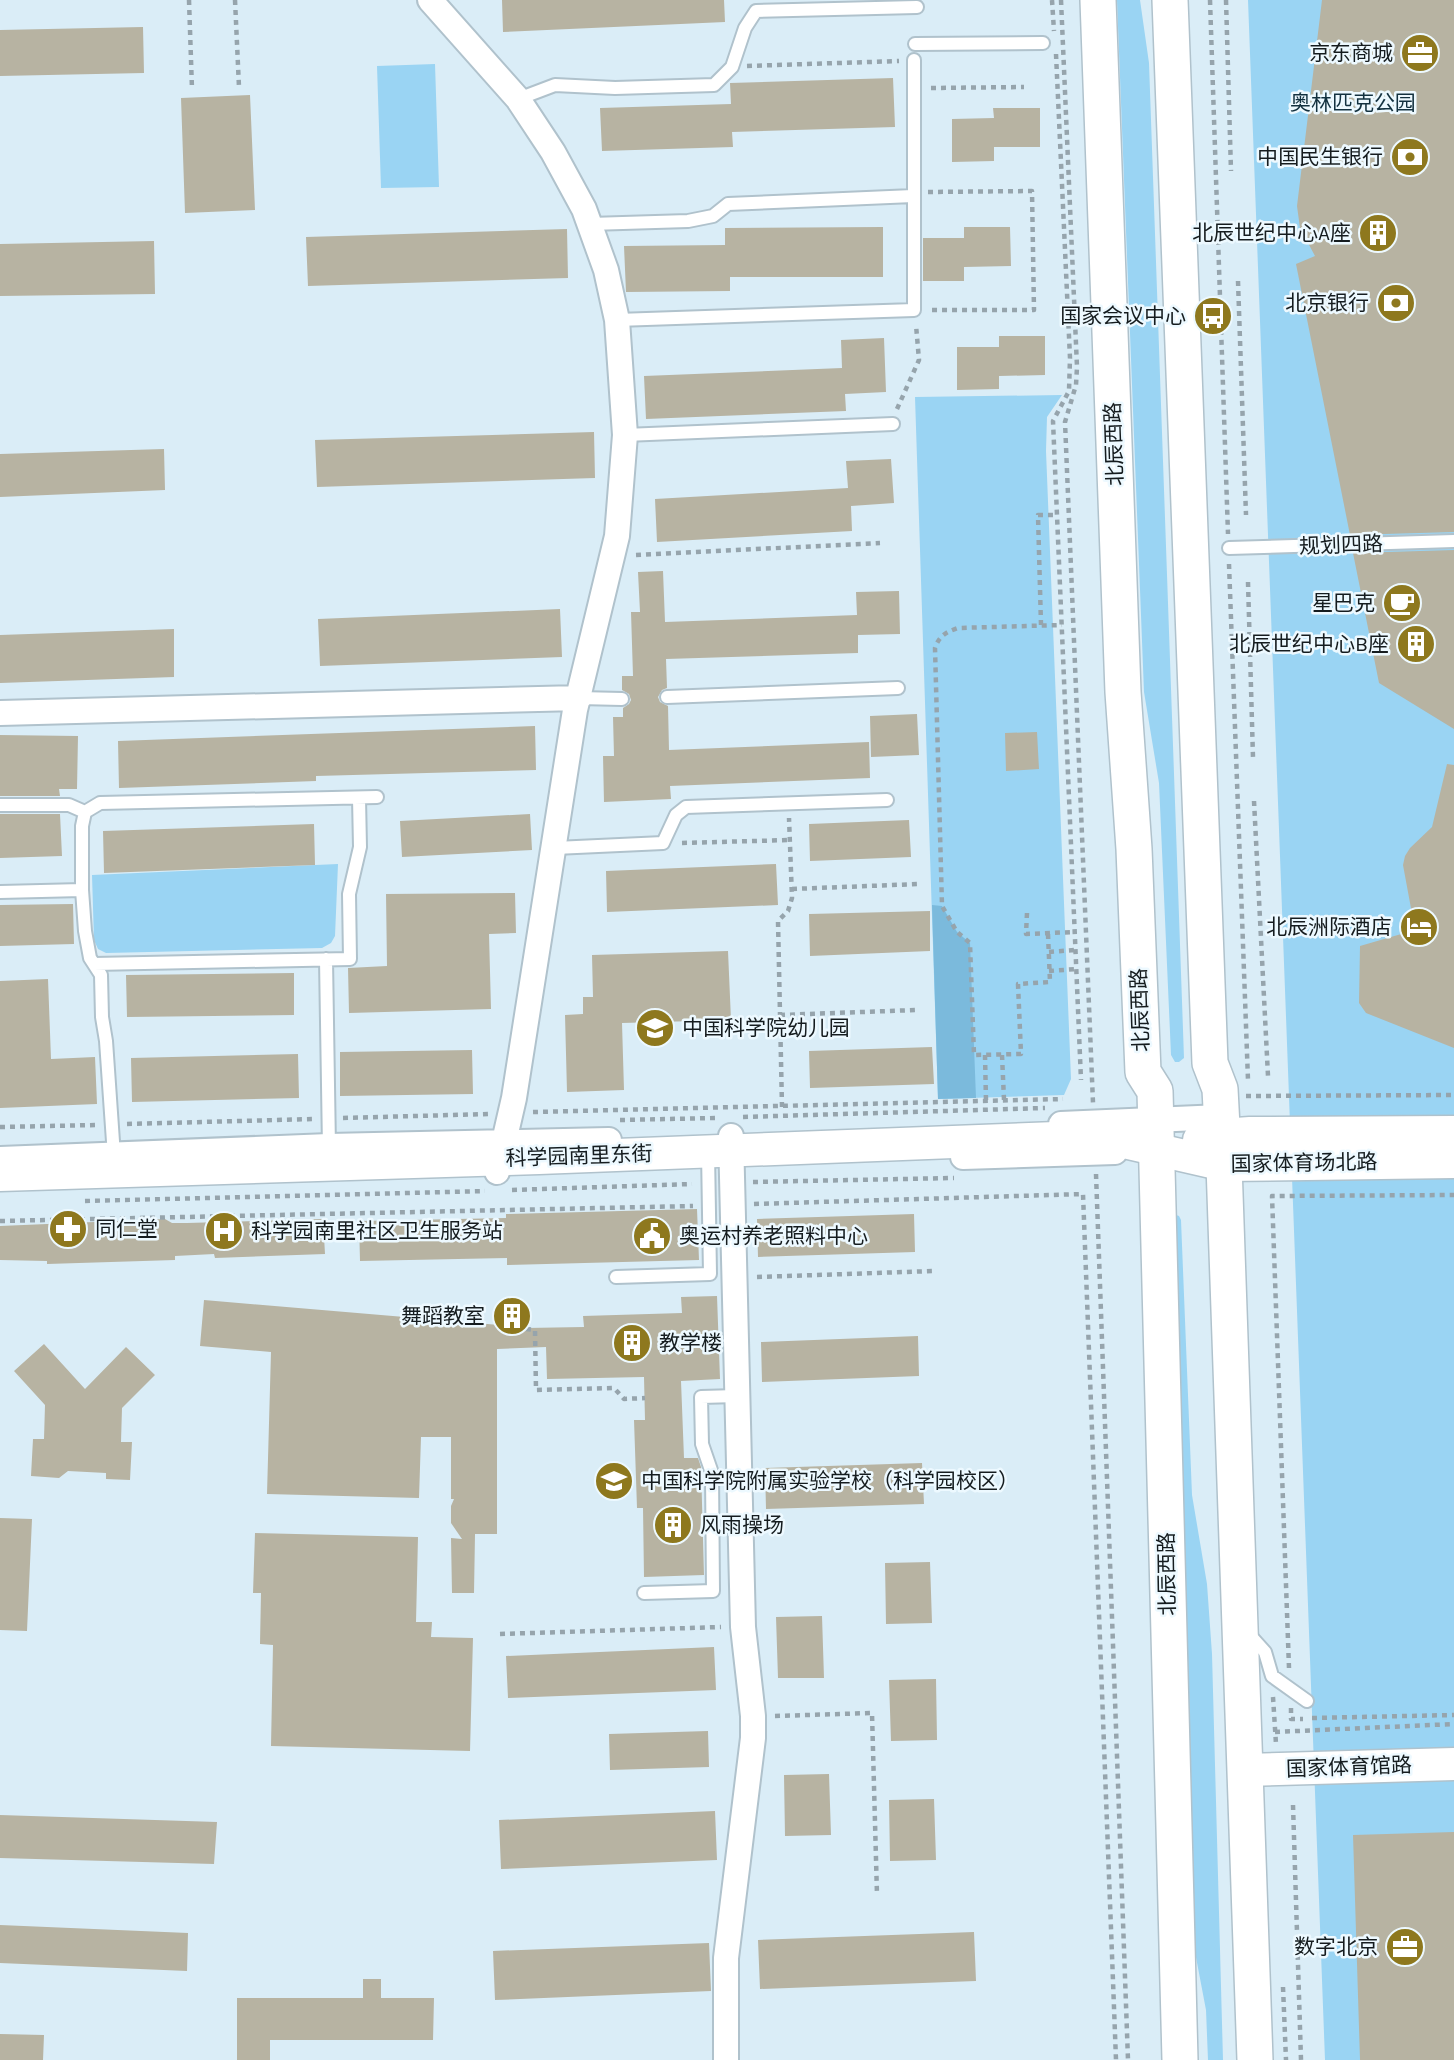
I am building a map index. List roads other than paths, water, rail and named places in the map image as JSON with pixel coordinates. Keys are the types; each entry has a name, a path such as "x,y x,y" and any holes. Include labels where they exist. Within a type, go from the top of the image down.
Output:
{"main road":[{"name":"北辰西路","path":"1098,0 1123,692 1134,849 1143,1072 1155,1091 1180,2060"},
{"path":"1170,0 1210,1063 1220,1089 1228,1135 1239,1623 1255,2060"}],"street":[{"path":"429,0 518,99 553,152 584,209 606,271 617,320 625,435 617,536 579,698 514,1098 499,1171"},
{"path":"0,713 579,698"},
{"name":"国家体育场北路","path":"1228,1135 1454,1132"},
{"path":"1156,1134 1228,1135"},
{"name":"科学园南里东街","path":"0,1175 329,1163 499,1171 725,1165 1082,1137 1115,1140 1156,1134"},
{"name":"国家体育场北路","path":"1228,1135 1454,1162"},
{"path":"0,1159 114,1170"},
{"path":"725,1165 735,1278 743,1627 753,1716 753,1738 726,1958 726,2060"},
{"path":"0,1189 114,1170"},
{"name":"国家体育馆路","path":"1245,1770 1454,1764"}],"lane":[{"path":"518,99 555,85 615,88 714,85 732,67 745,28 756,11 917,7"},
{"path":"915,44 1049,42"},
{"path":"617,320 914,310 914,60"},
{"path":"590,224 688,220 713,216 728,204 913,194"},
{"path":"625,435 893,424"},
{"name":"规划四路","path":"1229,548 1454,541"},
{"path":"667,697 898,688"},
{"path":"579,698 622,699"},
{"path":"94,964 350,959 349,894 360,847 359,797"},
{"path":"114,1170 101,975 90,958 85,931 82,825 85,812 100,803 377,797"},
{"path":"555,848 663,843 676,816 685,807 887,800"},
{"path":"0,805 69,805 85,812"},
{"path":"0,892 82,890"},
{"path":"326,959 329,1163"},
{"path":"616,1277 710,1274 725,1165"},
{"path":"644,1593 713,1591 712,1473 702,1444 701,1397 737,1396"},
{"path":"1239,1623 1265,1651 1272,1676 1307,1701"}],"place":[{"name":"京东商城","path":"1420,53"},
{"name":"中国民生银行","path":"1410,157"},
{"name":"北辰世纪中心A座","path":"1378,233"},
{"name":"北京银行","path":"1396,303"},
{"name":"国家会议中心","path":"1213,316"},
{"name":"星巴克","path":"1402,603"},
{"name":"北辰世纪中心B座","path":"1416,644"},
{"name":"北辰洲际酒店","path":"1419,927"},
{"name":"中国科学院幼儿园","path":"655,1028"},
{"name":"同仁堂","path":"68,1229"},
{"name":"科学园南里社区卫生服务站","path":"224,1231"},
{"name":"奥运村养老照料中心","path":"652,1236"},
{"name":"舞蹈教室","path":"512,1316"},
{"name":"教学楼","path":"632,1343"},
{"name":"中国科学院附属实验学校（科学园校区）","path":"614,1481"},
{"name":"风雨操场","path":"673,1525"},
{"name":"数字北京","path":"1405,1947"}],"park label":[{"name":"奥林匹克公园","path":"1353,103"}]}
